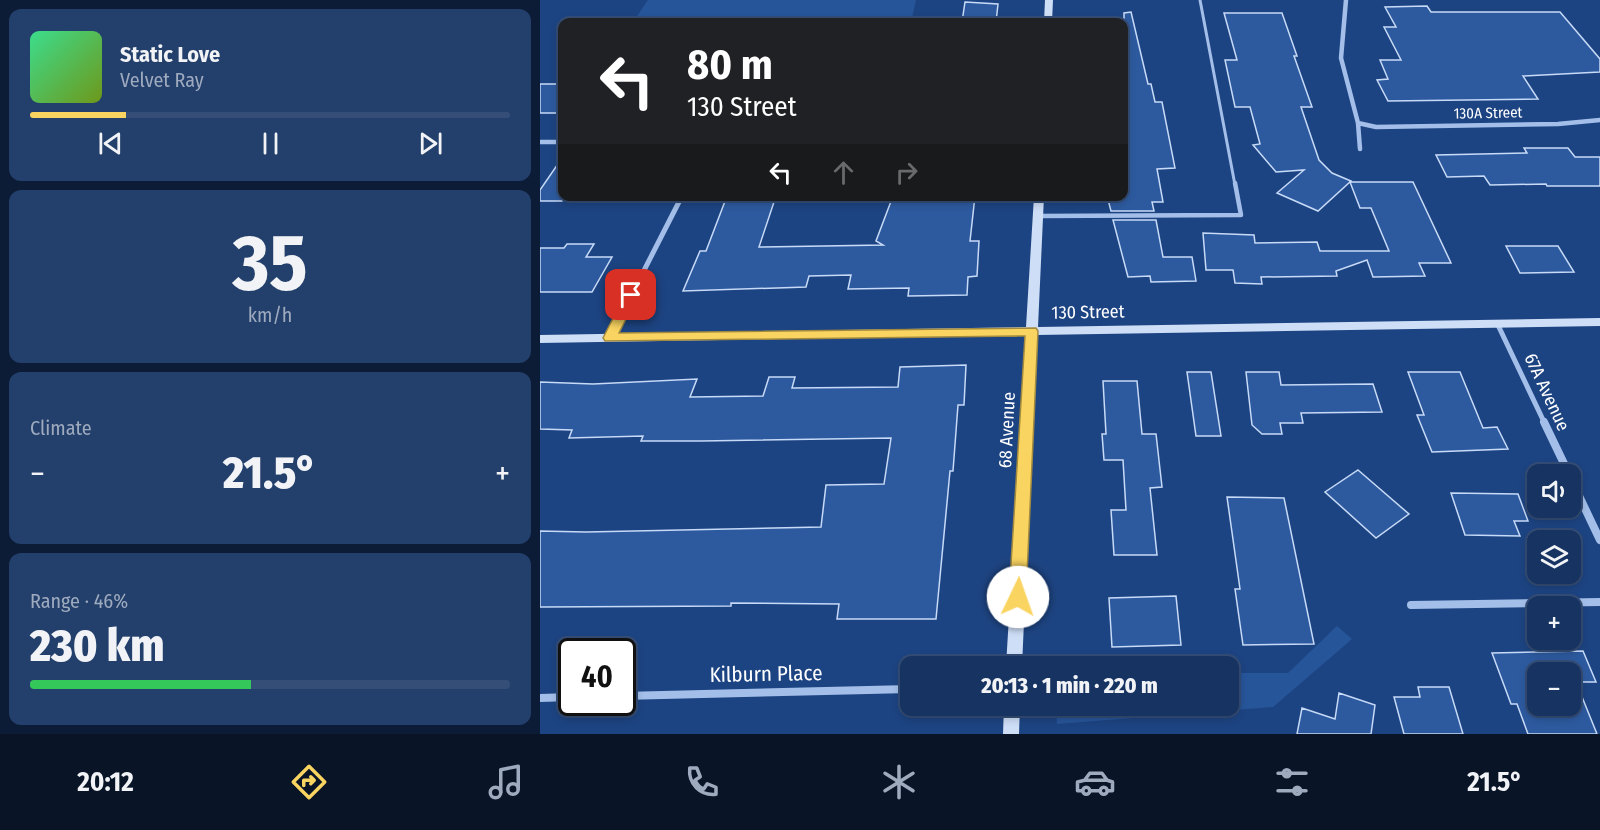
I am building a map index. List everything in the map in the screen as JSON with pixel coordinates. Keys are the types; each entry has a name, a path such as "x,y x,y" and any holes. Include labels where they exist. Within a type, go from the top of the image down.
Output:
{"street":[{"path":"1048,18 1049,0"},
{"path":"1346,0 1341,58 1358,123 1360,149"},
{"name":"130A Street","path":"1358,123 1376,128 1558,124 1600,120"},
{"path":"540,142 558,142"},
{"path":"610,338 679,201"},
{"name":"68 Avenue","path":"1015,656 1039,201"},
{"name":"130 Street","path":"540,339 1600,322"},
{"name":"67A Avenue","path":"1497,323 1564,464"},
{"name":"67A Avenue","path":"1581,499 1600,540"},
{"path":"1411,605 1600,602"},
{"name":"Kilburn Place","path":"636,696 900,689"},
{"path":"540,698 558,697"},
{"path":"1011,734 1012,716"}],"lane":[{"path":"1038,216 1241,215 1200,0"}],"shaded area":[{"path":"648,0 916,0 912,18 636,18"},
{"path":"1337,626 1352,639 1273,707 1239,710 1239,673 1288,673"},
{"path":"1057,716 1159,716 1057,724"}],"building":[{"path":"965,2 998,4 996,18 963,18"},
{"path":"1427,6 1431,12 1560,12 1600,59 1600,72 1523,76 1538,99 1388,101 1377,80 1388,79 1380,60 1401,60 1384,27 1396,27 1385,7"},
{"path":"1131,12 1148,84 1151,84 1155,102 1162,102 1175,168 1157,169 1163,202 1152,202 1154,211 1111,211 1108,201 1128,201 1128,18 1124,18 1124,13"},
{"path":"1224,13 1282,13 1312,107 1301,107 1319,160 1332,173 1351,181 1318,211 1277,193 1304,170 1276,172 1253,145 1260,144 1250,107 1235,107 1225,60 1237,60"},
{"path":"540,84 558,84 558,113 540,113"},
{"path":"1524,148 1568,148 1575,157 1600,157 1600,186 1490,185 1484,176 1447,177 1436,155 1527,153"},
{"path":"558,164 558,201 540,201 540,190"},
{"path":"1350,182 1413,182 1451,263 1419,263 1425,276 1373,277 1367,260 1336,271 1337,276 1261,277 1262,284 1235,283 1233,270 1206,270 1203,233 1254,235 1255,243 1317,242 1320,251 1389,251 1371,208 1360,208"},
{"path":"725,201 774,201 759,247 883,245 876,241 891,201 974,201 970,241 979,241 977,276 968,277 967,295 908,296 909,288 848,289 851,275 809,276 806,287 683,291 700,251 706,251"},
{"path":"1113,220 1156,220 1163,257 1192,257 1196,281 1151,282 1150,276 1128,277"},
{"path":"567,244 594,244 586,257 612,257 592,292 540,292 540,248 564,248"},
{"path":"1506,246 1558,246 1574,272 1520,273"},
{"path":"966,365 964,405 958,405 953,471 950,471 936,619 837,619 839,604 731,603 731,606 540,607 540,531 821,527 826,485 884,484 891,438 641,441 643,436 569,438 572,430 540,429 540,382 593,384 697,379 690,397 763,396 769,377 795,377 792,388 898,387 900,367"},
{"path":"1187,372 1211,372 1221,436 1196,436"},
{"path":"1246,372 1279,372 1281,385 1373,384 1382,412 1301,413 1303,423 1280,423 1282,434 1262,434 1252,425"},
{"path":"1408,372 1460,372 1483,428 1497,427 1508,449 1432,452 1417,415 1424,415"},
{"path":"1103,381 1137,381 1142,434 1156,434 1162,487 1150,488 1157,555 1114,555 1111,510 1126,510 1123,460 1104,460 1102,434 1106,434"},
{"path":"1358,470 1409,514 1376,538 1325,492"},
{"path":"1451,493 1518,494 1528,521 1514,521 1520,536 1465,535"},
{"path":"1227,497 1284,498 1314,644 1243,645 1235,589 1240,589"},
{"path":"1176,596 1181,645 1112,647 1109,598"},
{"path":"1583,651 1596,682 1581,682 1581,662 1527,662 1527,716 1581,716 1581,694 1597,734 1528,734 1517,704 1511,704 1492,653"},
{"path":"1418,687 1449,687 1463,734 1404,734 1394,697 1420,697"},
{"path":"1339,693 1375,705 1371,734 1297,734 1302,708 1335,719"}],"route":[{"path":"631,295 610,338 1032,331 1018,597"}]}
